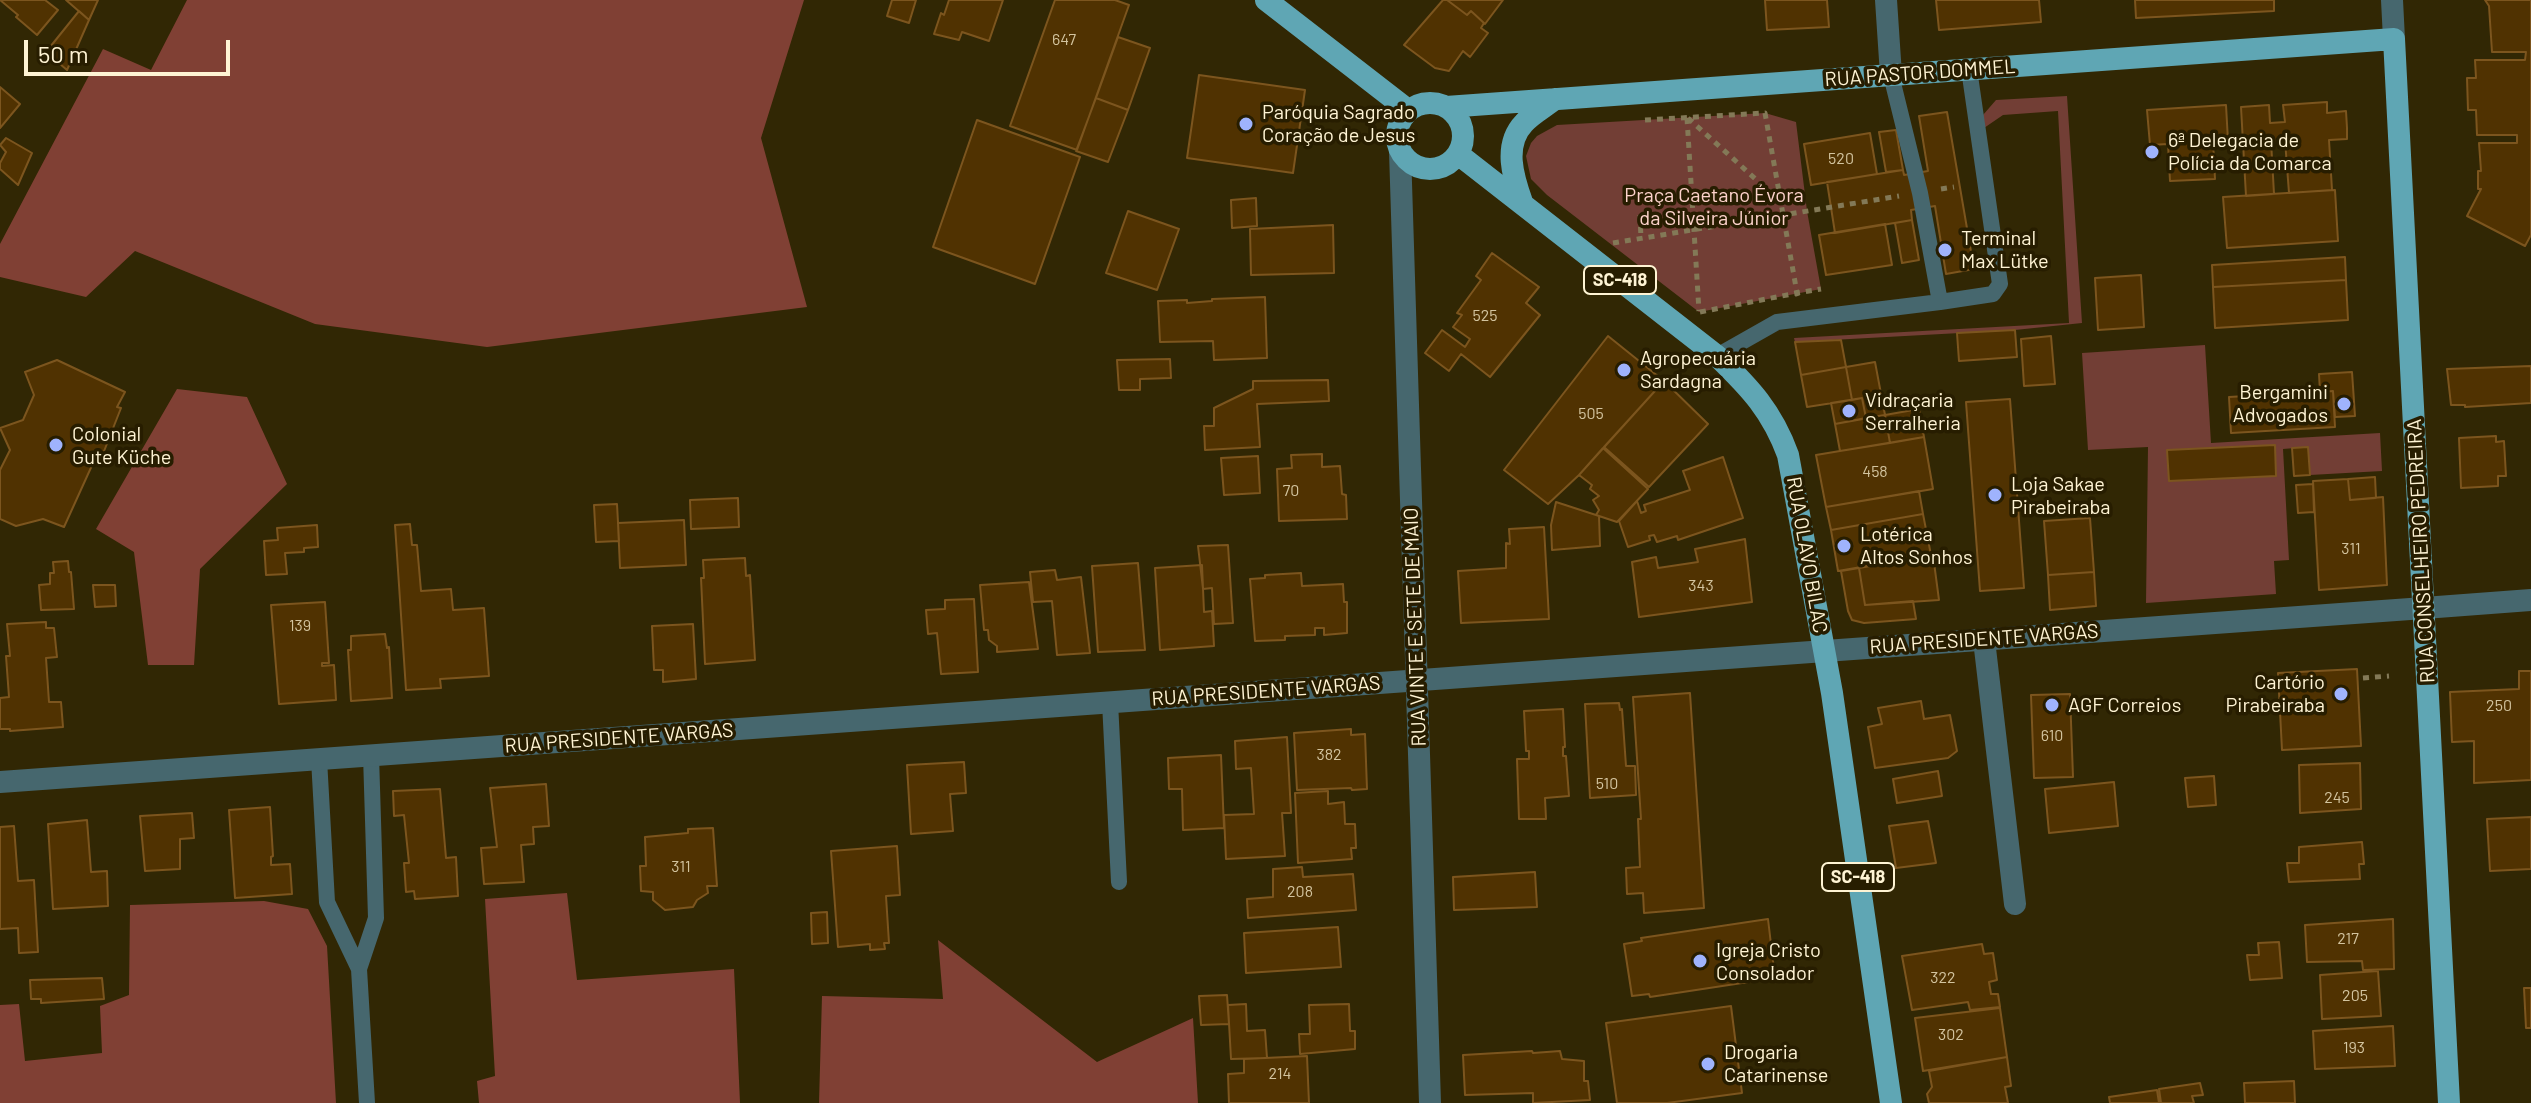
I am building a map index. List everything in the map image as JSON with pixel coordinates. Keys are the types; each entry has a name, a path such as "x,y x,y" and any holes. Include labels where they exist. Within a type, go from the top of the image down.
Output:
{"main road":[{"path":"1266,0 1408,110"},
{"name":"RUA PASTOR DOMMEL","path":"1446,107 2394,39"},
{"name":"RUA CONSELHEIRO PEDREIRA","path":"2394,39 2449,1103"},
{"path":"1522,203 1512,173 1512,142 1523,123 1555,99"},
{"path":"1426,102 1446,107 1455,114 1463,133 1458,154 1452,161 1433,169 1414,165 1400,151 1396,130 1400,119 1408,110 1426,102"},
{"name":"RUA OLAVO BILAC","path":"1458,154 1717,356 1754,392 1771,415 1784,444 1795,484 1825,651 1891,1103"}],"street":[{"path":"1886,0 1891,75"},
{"name":"RUA CONSELHEIRO PEDREIRA","path":"2392,0 2394,39"},
{"name":"RUA VINTE E SETE DE MAIO","path":"1400,151 1430,1103"},
{"name":"RUA PRESIDENTE VARGAS","path":"0,782 2531,600"},
{"path":"1984,640 2015,904"}],"lane":[{"path":"1717,356 1777,322 1940,302 1993,294 1998,290 2000,284 1969,69"},
{"path":"1891,75 1920,193 1940,302"},
{"path":"1110,702 1119,882"},
{"path":"367,1103 359,969 376,918 371,755"},
{"path":"319,759 327,902 359,969"}],"path":[{"path":"1644,120 1765,113 1802,319"},
{"path":"1687,118 1781,202"},
{"path":"1687,118 1699,312"},
{"path":"1612,244 1954,187"},
{"path":"1640,215 1641,239"},
{"path":"1601,235 1624,253"},
{"path":"1686,302 1699,312 1821,289"},
{"path":"2363,678 2389,676"}],"green space":[{"path":"2067,96 2082,323 2015,330 1795,342 1794,338 2069,323 2058,111 2003,115 1984,128 1983,115 1996,100"},
{"name":"Praça Caetano Évora da Silveira Júnior","path":"1765,113 1796,122 1821,289 1699,312 1547,195 1531,179 1526,156 1531,143 1557,125"},
{"path":"2205,345 2211,443 2380,433 2382,471 2310,475 2308,447 2283,449 2289,560 2274,561 2276,594 2146,603 2148,447 2088,450 2082,353"}],"shaded area":[{"path":"187,0 804,0 761,138 807,307 487,347 315,324 135,251 86,297 0,277 0,244 103,49 151,70"},
{"path":"177,389 247,397 287,484 200,569 194,665 148,665 134,552 96,529"},
{"path":"567,893 577,980 734,969 740,1103 479,1103 477,1081 495,1076 485,899"},
{"path":"264,901 308,909 327,946 336,1103 0,1103 0,1005 19,1004 25,1061 102,1053 100,1006 129,995 130,905"},
{"path":"938,940 1097,1062 1193,1018 1198,1103 819,1103 822,996 943,999"}],"building":[{"path":"0,0 45,0 58,10 37,35"},
{"path":"66,0 98,0 89,20"},
{"path":"892,0 916,0 909,23 887,16"},
{"path":"949,0 1003,0 989,41 962,32 959,40 934,34"},
{"path":"1055,0 1115,0 1129,5 1077,150 1010,126"},
{"path":"1443,0 1467,15 1471,11 1484,23 1481,28 1488,33 1470,57 1463,51 1449,71 1435,68 1404,45"},
{"path":"1447,0 1503,0 1485,24 1471,11 1467,15"},
{"path":"1765,0 1827,0 1829,27 1767,30"},
{"path":"1936,0 2039,0 2041,22 1939,30"},
{"path":"2135,0 2274,0 2274,11 2136,18"},
{"path":"2485,0 2531,0 2531,235 2525,246 2467,216 2481,189 2478,189 2478,171 2481,171 2479,143 2517,143 2517,135 2477,135 2476,110 2468,110 2467,78 2476,78 2475,60 2525,60 2526,52 2492,52 2489,6"},
{"path":"79,11 89,20 67,70 46,52"},
{"path":"1118,37 1150,48 1128,110 1096,98"},
{"name":"Paróquia Sagrado Coração de Jesus","path":"1199,75 1305,90 1293,173 1187,158"},
{"path":"0,87 20,104 0,128"},
{"path":"1096,98 1128,110 1108,162 1076,151"},
{"path":"2327,102 2327,113 2346,111 2347,128 2347,139 2329,140 2332,190 2289,193 2285,140 2271,141 2274,194 2246,196 2241,107 2269,105 2270,123 2285,122 2283,105"},
{"path":"2226,105 2228,141 2213,142 2215,179 2170,181 2168,144 2150,145 2147,110"},
{"path":"1947,112 1974,269 1946,274 1935,206 1911,210 1912,220 1835,233 1827,182 1903,170 1904,175 1928,171 1919,116"},
{"path":"977,120 1080,157 1035,284 933,247"},
{"path":"1896,130 1903,170 1886,172 1879,132"},
{"path":"1870,133 1877,174 1811,185 1804,144"},
{"path":"6,138 32,153 18,185 0,169 6,152 0,145"},
{"path":"2335,190 2338,241 2227,248 2223,197"},
{"path":"1256,198 1257,226 1232,228 1231,200"},
{"path":"1128,211 1179,229 1157,290 1106,273"},
{"path":"1912,220 1919,260 1902,263 1895,223"},
{"path":"1885,224 1892,265 1826,275 1819,235"},
{"path":"1333,225 1334,273 1251,275 1250,229"},
{"path":"1492,253 1539,287 1526,303 1540,315 1490,377 1461,354 1449,371 1425,353 1442,330 1465,347 1470,339 1453,327 1462,315 1457,313 1481,280 1476,276"},
{"path":"2345,257 2346,280 2213,287 2212,265"},
{"path":"2141,275 2144,327 2098,330 2095,278"},
{"path":"2346,280 2348,320 2215,328 2213,287"},
{"path":"1265,297 1267,358 1214,360 1213,341 1160,342 1158,301 1187,300 1187,303"},
{"path":"2015,330 2017,357 1959,361 1957,333"},
{"path":"1608,336 1664,381 1579,475 1548,504 1504,470"},
{"path":"2051,336 2055,384 2024,386 2021,339"},
{"path":"1841,340 1846,367 1801,375 1795,342"},
{"path":"1170,359 1171,378 1140,379 1140,390 1119,390 1117,360"},
{"path":"57,360 125,392 117,407 121,408 99,464 94,461 64,527 43,519 16,526 0,519 0,470 10,450 0,428 23,420 34,395 25,372"},
{"path":"1875,362 1885,415 1866,418 1862,398 1852,400 1846,367"},
{"path":"2531,366 2531,403 2451,405 2447,369"},
{"path":"1846,367 1852,400 1807,407 1801,375"},
{"name":"Bergamini Advogados","path":"2352,372 2355,416 2335,417 2333,391 2320,392 2319,374"},
{"path":"1328,380 1329,401 1257,404 1260,447 1205,450 1204,426 1214,426 1214,408 1253,389 1253,381"},
{"path":"1664,381 1708,424 1649,487 1604,447"},
{"path":"2333,391 2335,427 2231,433 2229,397"},
{"name":"Vidraçaria Serralheria","path":"1862,398 1866,418 1835,424 1831,403"},
{"name":"Loja Sakae Pirabeiraba","path":"2010,399 2024,588 1980,591 1966,402"},
{"path":"1919,409 1924,437 1890,443 1885,415"},
{"path":"1885,415 1890,443 1840,451 1835,424"},
{"path":"2496,436 2496,442 2504,441 2506,476 2498,476 2498,486 2461,488 2459,438"},
{"path":"1924,437 1933,489 1826,507 1816,455"},
{"path":"2275,445 2276,476 2169,481 2167,450"},
{"path":"2308,447 2310,475 2294,476 2292,448"},
{"path":"1603,448 1648,489 1617,522 1596,515 1599,510 1593,500 1599,496 1590,489 1592,485 1579,475"},
{"path":"1322,454 1322,467 1340,466 1347,519 1279,521 1277,469 1292,468 1291,455"},
{"path":"1258,456 1260,493 1224,495 1221,458"},
{"path":"1723,457 1743,518 1678,540 1677,536 1657,542 1654,535 1649,536 1650,540 1628,547 1619,521 1637,501 1641,513 1646,511 1644,505 1690,490 1683,471"},
{"path":"2375,477 2376,498 2350,500 2348,479"},
{"path":"2348,479 2350,500 2383,497 2387,585 2319,590 2313,481"},
{"path":"2313,484 2314,512 2298,513 2296,485"},
{"path":"1919,491 1923,514 1831,530 1826,507"},
{"path":"738,498 739,527 691,529 690,500"},
{"path":"1556,502 1599,516 1600,546 1552,550 1551,525"},
{"path":"617,504 619,541 596,542 594,505"},
{"path":"1923,514 1931,555 1838,571 1831,530"},
{"path":"2090,518 2094,572 2048,575 2044,521"},
{"path":"684,520 686,565 620,568 618,523"},
{"path":"410,524 412,545 417,545 421,591 451,589 453,610 484,608 489,676 440,679 441,688 406,690 395,525"},
{"path":"317,525 318,547 304,548 304,552 285,553 287,574 266,575 264,541 278,540 277,528"},
{"path":"1544,527 1549,619 1461,623 1458,571 1506,568 1509,529"},
{"path":"1745,539 1752,602 1639,617 1632,562 1656,557 1658,568 1698,562 1695,549"},
{"path":"1228,545 1233,623 1214,624 1212,588 1203,589 1198,546"},
{"path":"1933,555 1939,600 1865,605 1859,568"},
{"path":"745,558 746,576 750,575 755,660 705,664 703,560"},
{"path":"68,561 74,609 41,610 39,585 50,584 50,573 54,573 53,562"},
{"path":"1138,563 1145,650 1098,652 1092,566"},
{"path":"1202,565 1204,612 1212,611 1214,646 1160,650 1155,568"},
{"path":"1859,568 1865,605 1913,601 1916,619 1864,623 1852,620 1841,571"},
{"path":"1055,570 1057,580 1081,577 1090,653 1057,655 1052,601 1033,602 1030,572"},
{"path":"2094,572 2096,606 2050,610 2048,575"},
{"path":"1301,573 1302,586 1343,584 1344,602 1347,602 1347,633 1324,635 1324,628 1315,628 1315,635 1255,641 1250,579"},
{"path":"1029,582 1038,649 997,652 997,646 989,640 988,630 984,630 980,585"},
{"path":"93,585 115,585 116,606 95,607"},
{"path":"974,599 978,672 941,674 937,633 928,634 926,610 945,609 945,600"},
{"path":"325,602 329,663 322,663 322,666 334,665 336,700 279,704 271,605"},
{"path":"46,622 46,628 54,628 57,657 46,658 49,702 61,702 63,727 0,729 0,698 9,697 7,624"},
{"path":"693,624 696,679 663,682 663,670 654,670 652,626"},
{"path":"385,634 389,647 392,698 351,701 348,650 351,650 351,636"},
{"path":"2357,669 2361,746 2282,750 2278,673"},
{"path":"2519,671 2531,671 2531,780 2474,783 2474,741 2452,742 2450,692 2519,689"},
{"path":"1690,693 1704,908 1644,913 1643,893 1627,894 1626,868 1640,867 1638,819 1641,819 1633,697"},
{"path":"2070,694 2073,777 2034,778 2031,695"},
{"path":"1921,701 1924,719 1950,715 1957,751 1948,758 1875,768 1868,727 1882,724 1878,708"},
{"path":"1619,703 1626,766 1635,766 1636,795 1590,798 1585,704"},
{"path":"1563,709 1563,756 1566,756 1569,796 1545,798 1546,819 1519,819 1517,759 1529,759 1524,711"},
{"path":"1351,729 1351,735 1365,734 1367,789 1297,790 1294,733"},
{"path":"1287,737 1291,813 1282,813 1285,856 1226,859 1224,815 1254,814 1251,768 1236,769 1235,741"},
{"path":"1221,755 1224,828 1183,830 1182,789 1169,789 1168,758"},
{"path":"964,762 966,793 950,794 953,831 911,834 907,765"},
{"path":"2360,763 2361,809 2300,813 2299,765"},
{"path":"1938,771 1942,796 1897,803 1893,779"},
{"path":"2214,776 2216,805 2188,807 2185,778"},
{"path":"2114,782 2118,826 2049,833 2045,789"},
{"path":"546,784 549,826 533,827 534,844 521,845 524,882 484,884 481,848 497,847 490,788"},
{"path":"440,789 446,858 456,857 458,896 415,899 414,891 406,892 404,863 409,863 404,815 394,816 393,791"},
{"path":"1328,791 1328,804 1344,802 1345,824 1355,824 1356,848 1351,848 1352,859 1298,863 1295,793"},
{"path":"270,807 271,865 290,864 292,894 235,898 229,810"},
{"path":"192,813 194,838 180,839 180,869 145,871 140,816"},
{"path":"2531,817 2531,869 2490,871 2487,819"},
{"path":"87,820 91,872 107,871 108,906 53,909 48,824"},
{"path":"1928,821 1936,863 1896,868 1889,826"},
{"path":"14,826 18,881 34,880 38,952 19,953 18,928 0,929 0,827"},
{"path":"713,828 717,886 707,886 708,893 693,907 665,910 653,900 653,892 641,891 640,866 646,866 645,837"},
{"path":"2362,842 2364,864 2359,864 2360,879 2289,882 2287,863 2299,863 2299,847"},
{"path":"897,846 900,895 886,896 889,943 884,943 885,949 870,950 870,944 838,947 831,851"},
{"path":"1302,867 1303,877 1353,874 1356,910 1248,918 1247,899 1273,897 1273,869"},
{"path":"1535,872 1537,907 1454,910 1453,877"},
{"path":"827,912 828,943 812,944 811,913"},
{"name":"Igreja Cristo Consolador","path":"1768,919 1775,978 1650,997 1649,994 1632,996 1624,944 1642,941 1641,938"},
{"path":"2393,919 2394,969 2363,970 2362,961 2307,962 2305,925"},
{"path":"1338,927 1341,967 1246,973 1244,933"},
{"path":"2279,942 2282,978 2250,980 2247,955 2259,955 2258,943"},
{"path":"1982,944 1984,954 1993,953 1997,980 1989,982 1991,994 1998,994 2000,1007 1970,1010 1968,1002 1912,1010 1902,956"},
{"path":"2378,971 2381,1016 2322,1019 2320,975"},
{"path":"102,978 104,999 41,1003 41,999 31,999 30,980"},
{"path":"2524,988 2531,988 2531,1028 2526,1028"},
{"path":"1227,995 1229,1024 1201,1025 1199,996"},
{"path":"1246,1004 1247,1031 1265,1030 1267,1058 1231,1059 1228,1005"},
{"path":"1349,1004 1350,1031 1355,1031 1355,1049 1300,1054 1299,1034 1310,1034 1309,1005"},
{"path":"1731,1006 1742,1093 1667,1103 1617,1103 1606,1023"},
{"path":"2000,1008 2007,1057 1923,1071 1915,1018"},
{"path":"2393,1026 2395,1066 2315,1069 2313,1031"},
{"path":"1560,1051 1562,1059 1584,1061 1584,1081 1588,1081 1590,1100 1533,1103 1533,1093 1465,1095 1463,1055"},
{"path":"1307,1056 1309,1103 1229,1103 1228,1074 1244,1073 1244,1059"},
{"path":"2007,1057 2011,1086 2005,1087 2008,1103 1929,1103 1927,1094 1932,1087 1929,1071"},
{"path":"2294,1081 2295,1103 2245,1103 2244,1083"},
{"path":"2200,1083 2203,1095 2192,1096 2194,1103 2161,1103 2159,1089"},
{"path":"2157,1090 2159,1103 2110,1103 2109,1097"}],"place":[{"name":"Paróquia Sagrado Coração de Jesus","path":"1246,124"},
{"name":"6ª Delegacia de Polícia da Comarca","path":"2152,152"},
{"name":"Terminal Max Lütke","path":"1945,250"},
{"name":"Agropecuária Sardagna","path":"1624,370"},
{"name":"Bergamini Advogados","path":"2344,404"},
{"name":"Vidraçaria Serralheria","path":"1849,411"},
{"name":"Colonial Gute Küche","path":"56,445"},
{"name":"Loja Sakae Pirabeiraba","path":"1995,495"},
{"name":"Lotérica Altos Sonhos","path":"1844,546"},
{"name":"Cartório Pirabeiraba","path":"2341,694"},
{"name":"AGF Correios","path":"2052,705"},
{"name":"Igreja Cristo Consolador","path":"1700,961"},
{"name":"Drogaria Catarinense","path":"1708,1064"}]}
